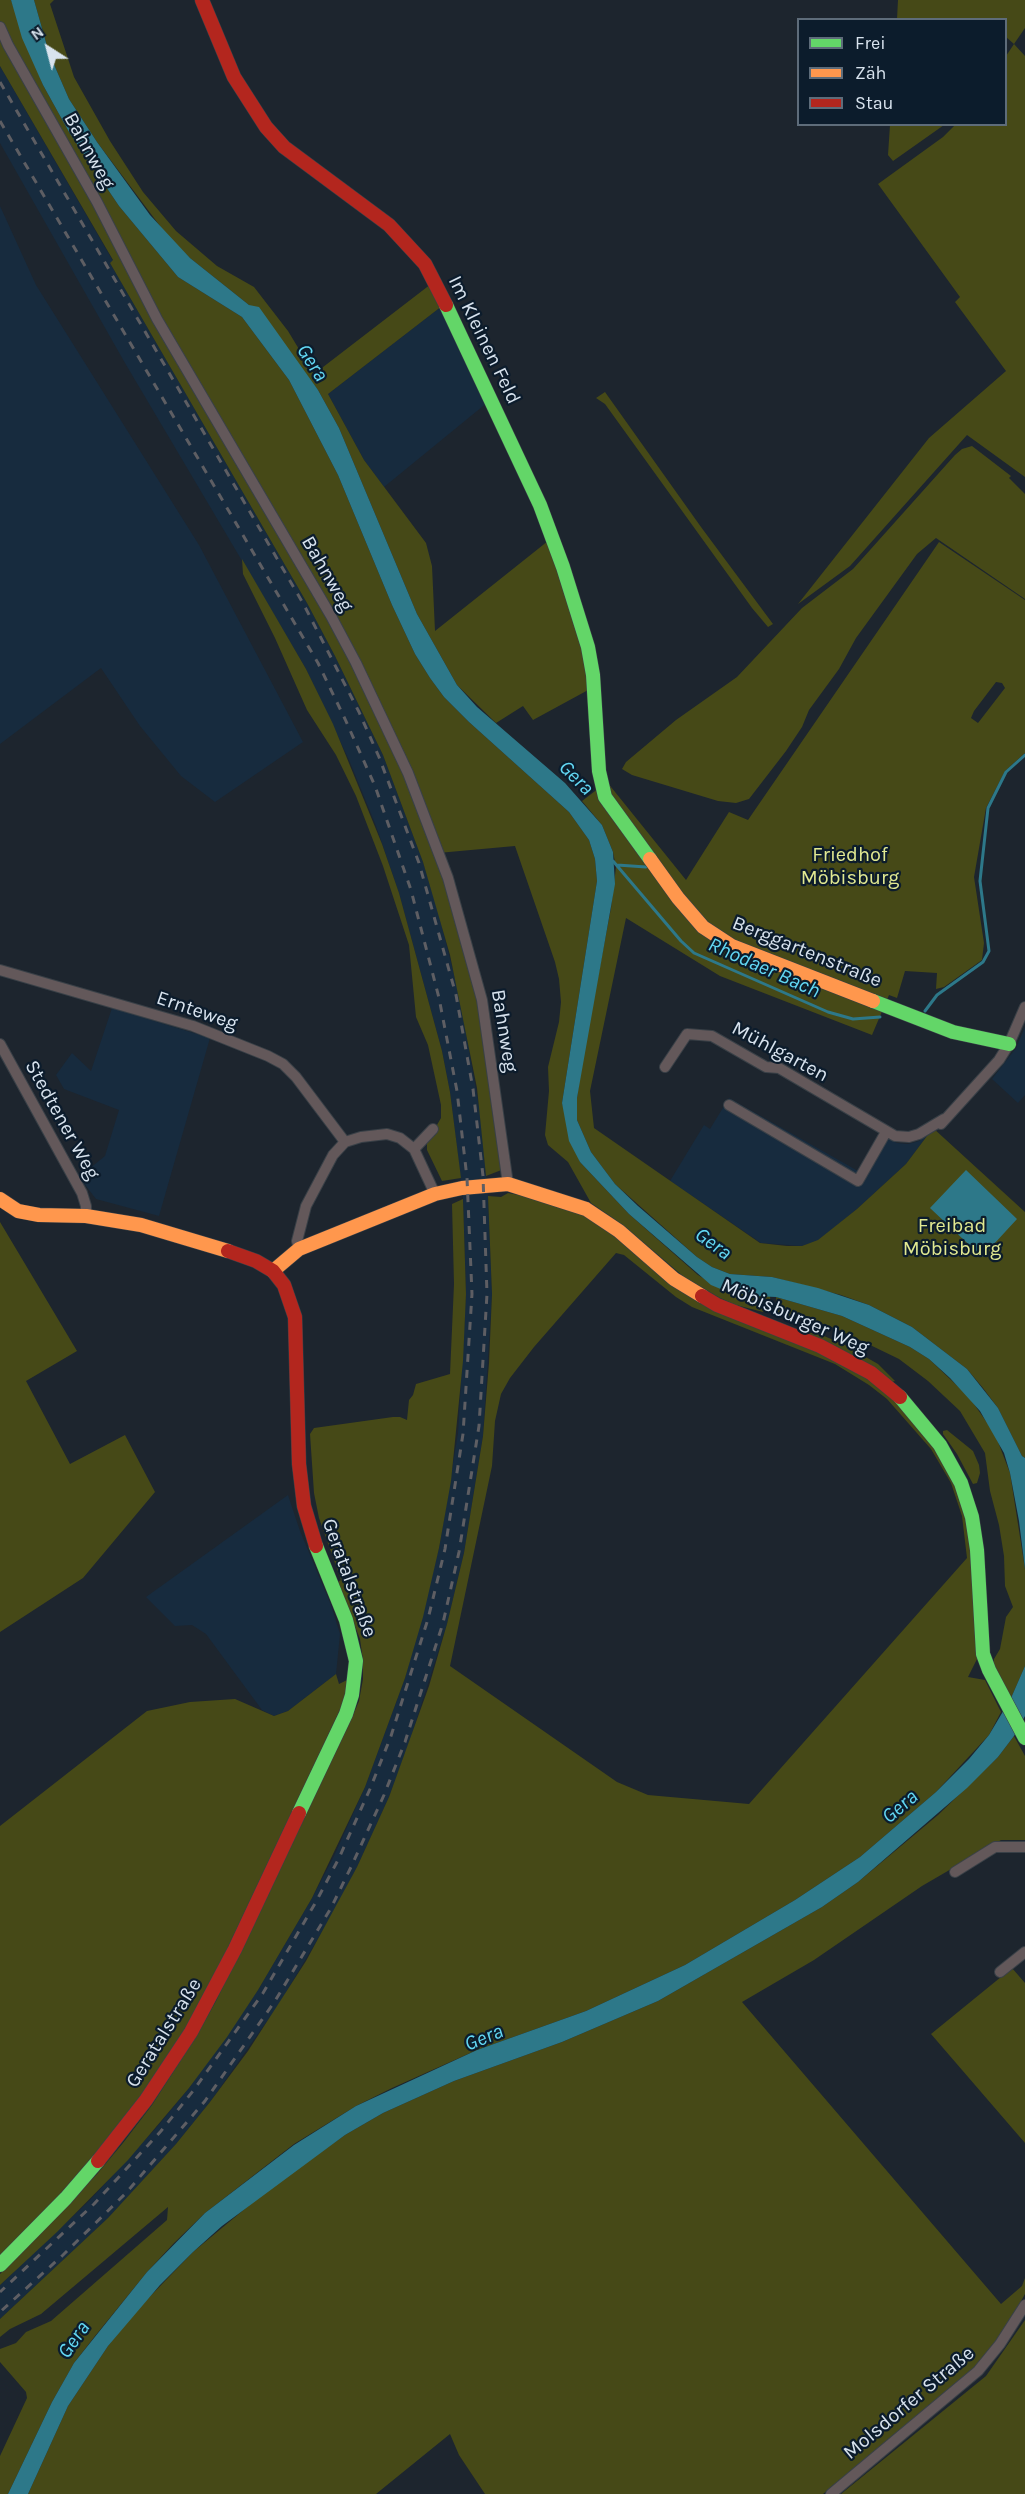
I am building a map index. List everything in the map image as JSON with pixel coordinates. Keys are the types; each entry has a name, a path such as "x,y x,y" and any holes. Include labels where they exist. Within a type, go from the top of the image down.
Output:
{"street":[{"name":"Im Kleinen Feld","path":"202,0 234,77 266,127 284,147 389,225 425,264 438,288 527,477 563,567 593,675 599,771"},
{"name":"Bahnweg","path":"0,27 97,202 157,319 336,625 408,773 448,878 482,1000 508,1184"},
{"name":"Berggartenstraße","path":"599,771 605,797 691,915 732,946 953,1032 1009,1044"},
{"name":"Ernteweg","path":"0,970 193,1026 268,1056 283,1064 296,1077 345,1142"},
{"name":"Mühlgarten","path":"665,1067 687,1034 712,1036 766,1068 778,1068 886,1132 895,1136 909,1137 942,1123 959,1106 999,1060 1025,1008"},
{"name":"Stedtener Weg","path":"0,1044 82,1193 86,1216"},
{"path":"729,1105 858,1181 886,1132"},
{"path":"414,1149 433,1129"},
{"path":"299,1250 297,1241 306,1206 333,1155 345,1142 361,1137 394,1135 414,1149 435,1194"},
{"name":"Möbisburger Weg","path":"273,1271 299,1250 435,1194 462,1188 508,1184 586,1209 619,1231 674,1279 717,1305 845,1358 871,1373 896,1394 946,1454 968,1502 977,1550 983,1654 1025,1738"},
{"path":"0,1200 18,1211 39,1215 86,1216 175,1233 215,1246 273,1271"},
{"name":"Geratalstraße","path":"0,2265 66,2198 105,2153 146,2100 191,2032 235,1948 350,1704 356,1679 353,1641 310,1531 304,1506 299,1454 295,1317 284,1285 273,1271"},
{"path":"955,1872 995,1847 1025,1847"},
{"path":"1000,1972 1025,1952"},
{"name":"Molsdorfer Straße","path":"831,2494 978,2371 1000,2344 1025,2305"}],"shaded area":[{"path":"11,0 34,0 49,53 69,99 150,215 190,258 249,305 259,307 318,390 339,428 417,614 457,685 477,707 565,783 602,825 613,852 615,884 577,1098 577,1120 591,1152 615,1184 638,1206 697,1257 712,1267 730,1274 772,1277 818,1288 869,1305 912,1327 967,1369 998,1408 1025,1458 1025,1569 1019,1521 1004,1453 980,1411 950,1378 929,1359 910,1347 842,1316 776,1297 754,1296 723,1290 711,1285 629,1214 580,1162 569,1141 562,1103 597,881 595,859 589,840 569,812 469,722 444,697 430,678 415,654 392,605 338,475 289,380 242,317 178,277 119,206 69,132 43,85 22,38"},
{"path":"0,66 113,261 110,263 307,603 383,755 423,862 459,994 480,1112 488,1196 492,1294 483,1436 464,1553 447,1624 409,1743 389,1797 357,1867 335,1910 279,2004 210,2102 176,2144 108,2218 0,2319 0,2285 90,2200 189,2088 258,1990 334,1856 365,1787 405,1678 439,1548 458,1433 466,1294 463,1199 450,1092 442,1051 399,893 376,826 349,760 306,669 125,363 0,143"},
{"path":"0,206 36,285 199,545 303,742 215,802 181,776 140,726 101,668 0,744"},
{"path":"442,306 488,402 384,487 364,460 328,394"},
{"path":"112,1008 210,1038 159,1216 96,1199 79,1177 105,1156 119,1110 64,1089 56,1075 72,1053 91,1071"},
{"path":"1025,1027 1025,1095 1018,1103 992,1079 1016,1048"},
{"path":"729,1098 858,1171 880,1134 897,1143 908,1144 919,1141 933,1128 906,1164 818,1241 802,1246 761,1243 670,1181 704,1125 710,1129"},
{"path":"966,1170 1017,1219 982,1257 930,1208"},
{"path":"288,1495 340,1634 336,1674 288,1711 274,1716 262,1710 206,1634 192,1625 175,1626 146,1597"},
{"path":"1025,1666 1025,1716 1014,1736 998,1757 967,1788 858,1882 822,1907 658,2001 562,2042 454,2081 383,2113 345,2135 222,2226 160,2285 108,2346 68,2406 28,2494 8,2494 52,2402 74,2363 147,2272 205,2213 294,2145 356,2106 477,2050 586,2011 685,1965 795,1900 860,1857 936,1792 969,1759 989,1735 1011,1698"}],"green space":[{"path":"0,0 11,0 43,85 69,132 119,206 178,277 242,317 289,380 338,475 392,605 415,654 430,678 444,697 469,722 569,812 589,840 595,859 597,881 562,1103 580,1162 629,1214 698,1275 723,1290 770,1296 771,1308 763,1312 736,1305 684,1277 623,1225 591,1203 568,1162 548,1145 545,1135 549,1091 548,1067 559,1022 561,1002 559,979 515,846 438,853 480,1000 504,1169 486,1176 477,1088 450,955 423,862 383,755 307,603 110,263 113,260 0,66"},
{"path":"34,0 54,0 50,4 74,77 110,141 143,192 176,231 217,266 254,287 288,331 314,374 431,284 442,306 328,394 364,460 426,543 432,566 435,631 548,541 583,649 590,689 533,720 523,706 496,723 457,685 417,614 339,428 318,390 249,305 190,258 169,238 97,142 69,99 49,53"},
{"path":"898,0 1025,0 1025,28 1014,44 1007,38 1007,18 897,18"},
{"path":"1014,44 1025,56 1025,477 967,435 850,566 798,604 929,438 1006,371 955,302 960,297 878,184 943,137 954,126 1007,126 1007,54"},
{"path":"890,126 943,126 893,161 888,155"},
{"path":"605,392 773,624 768,627 752,608 605,404 596,398"},
{"path":"972,446 1011,476 1009,478 1025,494 1025,599 936,538 917,554 856,638 839,669 809,710 802,727 749,799 736,803 718,801 632,775 622,769 626,762 676,720 737,677 802,608 853,569 955,455 962,449"},
{"path":"939,542 1025,600 1025,753 1005,771 986,808 974,877 984,943 982,960 944,987 936,989 937,973 905,971 897,998 889,995 872,1035 720,976 626,918 590,1091 594,1128 760,1243 787,1246 802,1246 818,1240 857,1209 906,1164 933,1128 1025,1212 1025,1458 998,1408 967,1369 912,1327 869,1305 841,1295 772,1277 730,1274 712,1267 697,1257 615,1184 591,1152 577,1120 581,1066 611,908 616,867 613,852 602,825 582,801 607,782 686,880 729,812 748,820","holes":["996,682 1002,683 1005,688 978,723 971,718"]},
{"path":"242,559 306,669 333,724 382,844 399,893 442,1051 450,1092 461,1178 442,1181 427,1150 427,1142 441,1118 441,1105 428,1045 416,1017 409,945 383,866 356,796 336,755 307,710 243,574"},
{"path":"508,1193 540,1199 599,1221 650,1264 842,1362 893,1397 948,1465 968,1518 979,1655 968,1677 985,1680 1001,1712 989,1735 936,1792 860,1857 795,1900 685,1965 586,2011 477,2050 356,2106 294,2144 205,2213 147,2272 74,2363 52,2402 8,2494 0,2494 0,2456 27,2398 26,2392 0,2362 0,2349 16,2343 26,2332 51,2321 167,2220 168,2207 41,2314 10,2329 0,2337 0,2319 108,2218 176,2144 210,2102 248,2051 306,1961 357,1867 389,1797 429,1686 464,1553 483,1436 489,1363 492,1294 488,1196 501,1197","holes":["616,1253 624,1255 692,1307 835,1364 869,1385 887,1399 931,1449 951,1483 962,1516 967,1558 749,1804 648,1795 617,1782 450,1666 492,1466 495,1421 501,1394 510,1378 534,1347"]},
{"path":"463,1199 466,1294 463,1361 451,1481 423,1617 405,1678 365,1787 312,1898 258,1990 227,2037 189,2088 128,2160 57,2232 0,2285 0,2274 97,2174 123,2143 152,2105 197,2035 216,2001 351,1720 359,1701 363,1679 360,1639 338,1582 341,1580 319,1518 314,1493 310,1434 314,1428 393,1417 407,1420 409,1400 416,1384 450,1374 454,1284 452,1204"},
{"path":"0,1222 77,1351 26,1381 70,1464 125,1435 155,1492 83,1578 0,1632"},
{"path":"776,1297 842,1316 910,1347 929,1359 969,1397 995,1434 1010,1473 1025,1569 1025,1666 1011,1698 994,1668 994,1659 1000,1649 1006,1617 1013,1607 1005,1586 1004,1556 990,1491 985,1453 960,1411 928,1381 899,1359 837,1329 800,1316 778,1315"},
{"path":"796,1329 824,1336 843,1344 878,1364 895,1381 891,1382"},
{"path":"947,1430 973,1451 980,1473 977,1483 973,1484 943,1434 943,1431"},
{"path":"336,1674 339,1684 351,1678 346,1697 205,1996 166,2062 89,2165 0,2258 0,1826 147,1711 190,1702 235,1699 274,1716 288,1711"},
{"path":"1014,1736 1025,1756 1025,1840 1001,1840 922,1886 814,1960 742,2002 1001,2304 1022,2286 1025,2278 1025,2294 996,2341 975,2367 823,2494 485,2494 459,2455 450,2434 376,2494 28,2494 68,2406 108,2346 135,2312 193,2252 264,2193 345,2135 383,2113 454,2081 562,2042 658,2001 822,1907 858,1882 938,1815 998,1757"},
{"path":"1012,1968 1025,1983 1025,2143 931,2034"},
{"path":"1025,2320 1025,2494 841,2494 986,2376"}],"waterway":[{"name":"Rhodaer Bach","path":"925,1011 937,995 983,962 989,951 980,881 988,808 1006,772 1025,755"},
{"name":"Rhodaer Bach","path":"613,861 681,941 694,953 828,1012 853,1019 880,1017"},
{"path":"617,865 646,867"}],"railway":[{"path":"0,82 304,605 359,712 379,757 419,863 456,995 473,1089 483,1176 487,1294 479,1426 459,1552 443,1623 405,1742 352,1865 331,1908 275,2001 205,2101 126,2193 63,2255 0,2312"},
{"path":"0,121 318,663 375,786 411,890 439,998 457,1091 467,1178 472,1294 463,1434 445,1549 428,1619 391,1736 339,1858 263,1993 193,2091 161,2131 94,2204 0,2292"}],"traffic: fast":[{"path":"446,305 540,505 563,567 588,647 593,675 599,771 605,797 650,859"},
{"path":"873,1001 953,1032 1009,1044"},
{"path":"900,1397 940,1445 961,1483 972,1517 977,1550 983,1654 1025,1738"},
{"path":"299,1813 346,1714 352,1695 356,1661 346,1620 316,1546"},
{"path":"0,2265 66,2198 98,2161"}],"traffic: slow":[{"path":"650,859 678,898 703,927 732,946 873,1001"},
{"path":"273,1271 299,1249 435,1194 462,1188 508,1184 586,1209 619,1231 674,1279 702,1296"},
{"path":"0,1199 18,1211 39,1215 86,1216 141,1225 228,1251"}],"traffic: jam":[{"path":"202,0 234,77 266,127 284,147 389,225 425,264 446,305"},
{"path":"228,1251 256,1261 273,1271 284,1285 295,1317 299,1464 304,1506 316,1546"},
{"path":"702,1296 717,1305 820,1346 871,1373 900,1397"},
{"path":"98,2161 146,2100 191,2032 235,1949 299,1813"}],"water label":[{"name":"Gera","path":"312,363"},
{"name":"Gera","path":"576,778"},
{"name":"Gera","path":"713,1244"},
{"name":"Gera","path":"900,1807"},
{"name":"Gera","path":"484,2038"},
{"name":"Gera","path":"74,2340"}],"park label":[{"name":"Friedhof Möbisburg","path":"850,866"},
{"name":"Freibad Möbisburg","path":"952,1238"}]}
